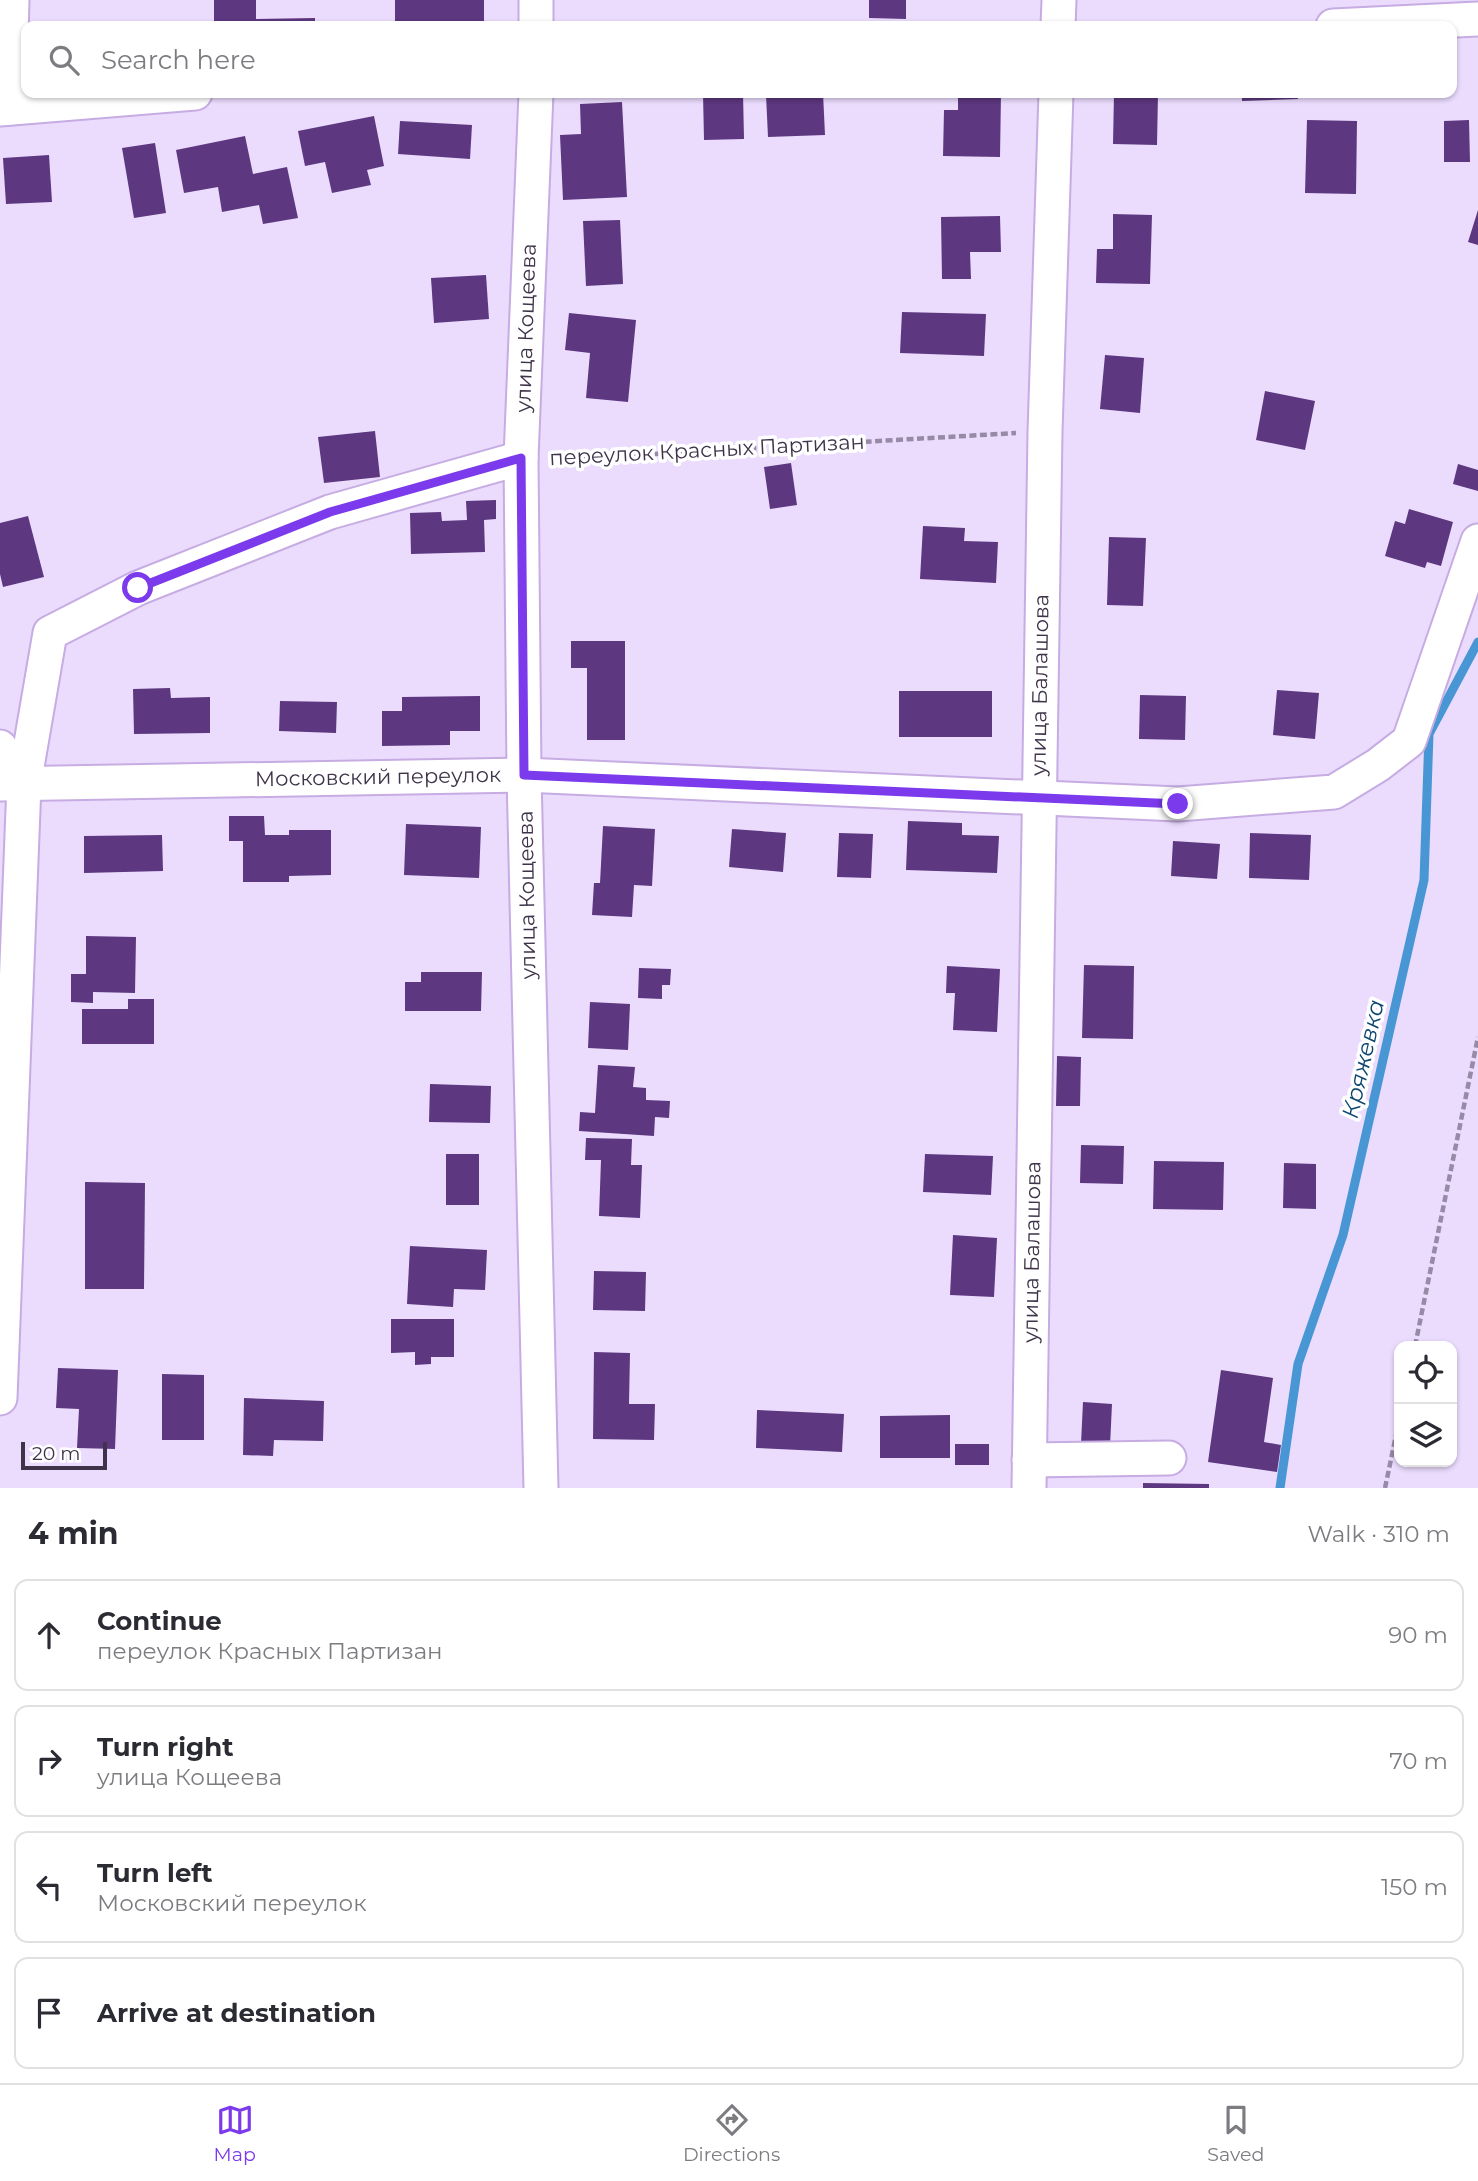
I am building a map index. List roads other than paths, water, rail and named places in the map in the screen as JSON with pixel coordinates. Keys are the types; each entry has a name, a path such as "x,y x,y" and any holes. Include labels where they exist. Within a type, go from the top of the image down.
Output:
{"street":[{"path":"12,0 4,108 131,98"},
{"path":"536,0 536,21"},
{"path":"1058,21 1059,0"},
{"path":"1437,21 1478,19"},
{"name":"улица Кощеева","path":"536,98 521,458 524,775 541,1488"},
{"name":"улица Балашова","path":"1029,1474 1045,432 1056,98"},
{"name":"переулок Красных Партизан","path":"12,784 50,633 138,588 330,512 521,458"},
{"name":"Московский переулок","path":"12,784 524,775 1178,804 1334,792 1378,765 1409,741 1478,541"},
{"path":"0,747 12,784 0,1398"},
{"path":"1029,1474 1169,1458"}],"waterway":[{"name":"Кряжевка","path":"1280,1488 1298,1364 1343,1235 1424,880 1429,734 1478,642"}]}
